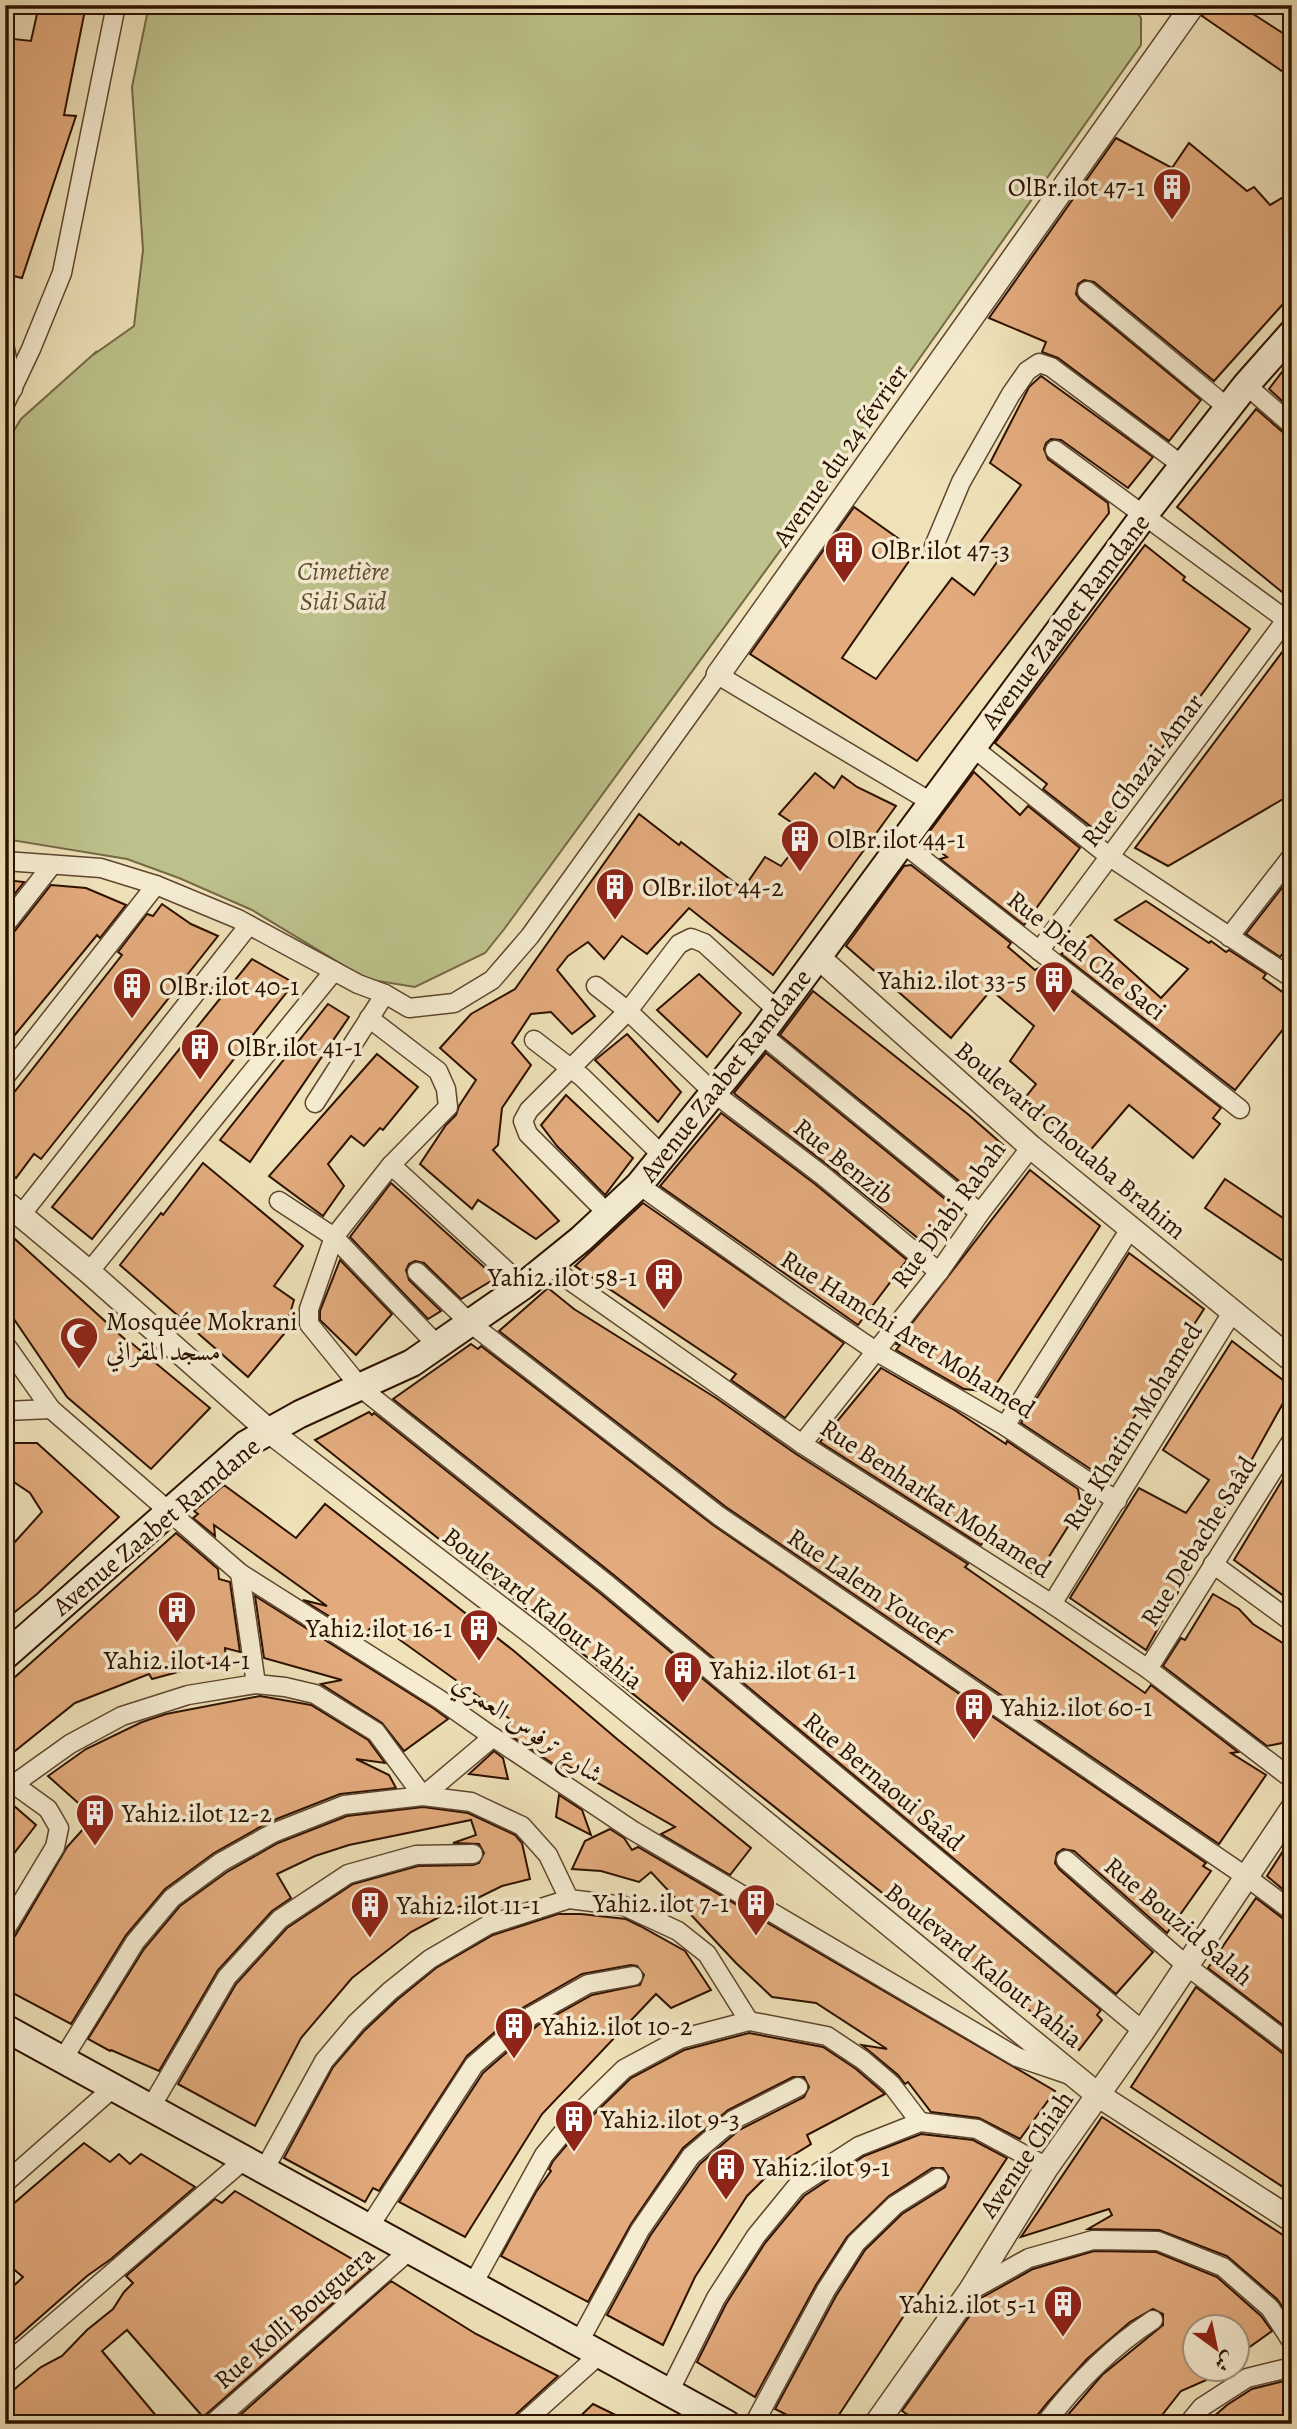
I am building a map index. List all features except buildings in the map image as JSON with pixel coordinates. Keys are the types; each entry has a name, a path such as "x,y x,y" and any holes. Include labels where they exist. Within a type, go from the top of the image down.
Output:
{"main road":[{"name":"Avenue Zaabet Ramdane","path":"5,1656 246,1444 300,1414 412,1363 549,1266 639,1185 761,1034 971,746 1145,514 1246,385 1292,333"},
{"path":"7,2032 63,2059 727,2424"}],"street":[{"path":"9,396 62,273 116,5"},
{"name":"Avenue du 24 février","path":"5,861 101,869 156,885 249,925 358,984 409,1008 454,1003 492,980 530,936 718,675 1193,5"},
{"path":"1087,291 1228,408"},
{"path":"5,349 9,396"},
{"path":"934,545 961,482 1005,405 1027,371 1039,363 1051,367 1183,466"},
{"path":"1246,385 1292,425"},
{"path":"1055,450 1289,622"},
{"name":"Rue Ghazai Amar","path":"1039,951 1289,622"},
{"path":"718,675 930,803"},
{"path":"971,746 1110,857 1292,978"},
{"name":"Rue Dieh Che Saci","path":"901,842 1240,1109"},
{"path":"1230,937 1292,856"},
{"path":"5,925 52,865"},
{"path":"5,1077 156,885"},
{"path":"13,1209 249,925"},
{"path":"608,1214 528,1134 523,1121 529,1110 628,1011 680,944 691,938 704,943 777,1010"},
{"name":"Boulevard Chouaba Brahim","path":"818,957 1031,1147 1292,1360"},
{"path":"89,1272 334,971"},
{"name":"Rue Benzib","path":"596,986 628,1011 713,1093 822,1175 939,1272"},
{"path":"315,1103 384,994"},
{"path":"334,1237 391,1165 448,1107 446,1090 438,1072 369,1018"},
{"path":"761,1034 980,1213"},
{"path":"534,1040 582,1077 663,1156"},
{"name":"Rue Djabi Rabah","path":"802,1444 939,1272 1031,1147"},
{"path":"391,1165 523,1286"},
{"name":"Rue Hamchi Aret Mohamed","path":"639,1185 877,1352 1005,1426 1117,1501"},
{"path":"279,1201 334,1237 437,1345"},
{"name":"Boulevard Kalout Yahia","path":"13,1209 89,1272 269,1431 538,1637 1098,2095 1292,2220"},
{"path":"1005,1426 1130,1229"},
{"name":"Rue Bernaoui Saâd","path":"334,1237 309,1309 309,1324 360,1388 608,1585 1143,2031"},
{"name":"Rue Benharkat Mohamed","path":"549,1266 802,1444 1052,1604 1148,1670 1292,1779"},
{"name":"Rue Lalem Youcef","path":"417,1272 470,1323 719,1516 1248,1878 1292,1911"},
{"name":"Rue Khatim Mohamed","path":"1052,1604 1233,1311"},
{"name":"شارع ترفوس العمري","path":"5,1344 51,1409 240,1573 439,1699 632,1830 1017,2057 1077,2077"},
{"path":"5,1411 51,1409"},
{"name":"Rue Debache Saâd","path":"1148,1670 1213,1564 1289,1453"},
{"path":"1213,1564 1292,1622"},
{"path":"240,1573 256,1684"},
{"path":"5,1930 55,1847 59,1828 48,1809 9,1781 122,1716 188,1695 256,1684 285,1686 315,1693 376,1732 424,1796"},
{"path":"424,1796 493,1737"},
{"path":"63,2059 135,1942 172,1898 221,1862 273,1833 344,1805 424,1796 471,1802 522,1826 548,1855 569,1899"},
{"name":"Avenue Chiah","path":"876,2424 970,2291 1047,2167 1248,1878 1292,1809"},
{"path":"151,2107 227,1977 280,1919 348,1874 416,1855 473,1854"},
{"name":"Rue Bouzid Salah","path":"1066,1860 1187,1966 1292,2046"},
{"path":"5,2365 255,2164 324,2061 356,2023 430,1959 488,1926 569,1899 624,1906 678,1931 706,1954 749,2021"},
{"path":"369,2227 474,2065 531,2016 577,1990 588,1984 633,1976"},
{"path":"473,2284 544,2155 580,2112 630,2066 680,2039 749,2021 827,2036 863,2060 891,2084 920,2122"},
{"path":"5,2183 114,2087"},
{"path":"522,2424 589,2348 640,2230 691,2156 733,2120 798,2087"},
{"path":"669,2392 716,2298 756,2236 796,2187 859,2146 920,2122 977,2129 1047,2167"},
{"path":"754,2424 826,2290 856,2243 895,2205 937,2178"},
{"path":"970,2291 1029,2258 1093,2240 1158,2241 1223,2267 1270,2308 1292,2342"},
{"name":"Rue Kolli Bouguera","path":"212,2424 410,2250"},
{"path":"1045,2424 1083,2377 1122,2340 1153,2320"},
{"path":"1188,2424 1202,2407 1247,2378 1292,2367"}],"green space":[{"name":"Cimetière Sidi Saïd","path":"149,5 1131,5 1141,18 1141,45 895,393 505,928 485,953 415,987 366,979 252,910 127,859 5,839 5,445 21,419 97,351 93,355 134,326 143,250 132,87"}],"place":[{"name":"OlBr.ilot 47-1","path":"1172,221"},
{"name":"OlBr.ilot 47-3","path":"844,584"},
{"name":"OlBr.ilot 44-1","path":"800,873"},
{"name":"OlBr.ilot 44-2","path":"615,921"},
{"name":"Yahi2.ilot 33-5","path":"1054,1014"},
{"name":"OlBr.ilot 40-1","path":"132,1020"},
{"name":"OlBr.ilot 41-1","path":"200,1081"},
{"name":"Yahi2.ilot 58-1","path":"664,1311"},
{"name":"Mosquée Mokrani مسجد المقراني","path":"79,1370"},
{"name":"Yahi2.ilot 14-1","path":"177,1644"},
{"name":"Yahi2.ilot 16-1","path":"479,1662"},
{"name":"Yahi2.ilot 61-1","path":"683,1704"},
{"name":"Yahi2.ilot 60-1","path":"974,1741"},
{"name":"Yahi2.ilot 12-2","path":"95,1847"},
{"name":"Yahi2.ilot 7-1","path":"756,1937"},
{"name":"Yahi2.ilot 11-1","path":"370,1939"},
{"name":"Yahi2.ilot 10-2","path":"514,2060"},
{"name":"Yahi2.ilot 9-3","path":"574,2153"},
{"name":"Yahi2.ilot 9-1","path":"726,2201"},
{"name":"Yahi2.ilot 5-1","path":"1063,2338"}]}
